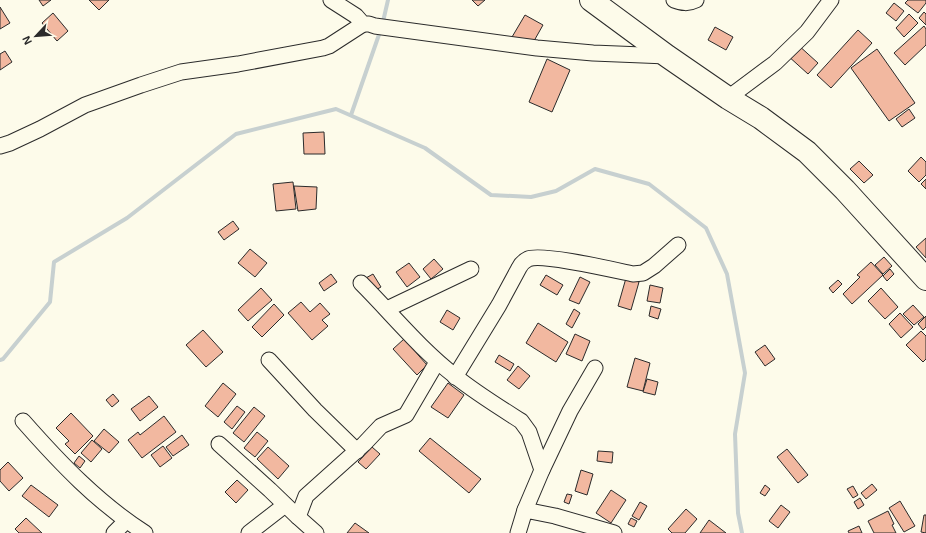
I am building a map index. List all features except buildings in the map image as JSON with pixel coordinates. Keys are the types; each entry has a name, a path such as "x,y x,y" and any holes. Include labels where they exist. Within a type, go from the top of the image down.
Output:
{"highway":[{"path":"591,0 666,56 728,98 761,118 807,152 845,190 926,279"}],"street":[{"path":"331,0 356,16 363,24"},
{"path":"674,0 688,3 696,0"},
{"path":"728,98 775,63 807,32 831,0"},
{"path":"0,146 40,129 85,105 141,85 180,72 238,64 323,48 329,46 363,24 537,48 593,54 666,56"},
{"path":"455,377 499,306 519,268 528,259 545,258 633,274 643,273 678,246"},
{"path":"387,309 471,269"},
{"path":"361,283 387,309 403,328 455,377 521,422 529,432 542,470"},
{"path":"269,360 315,410 356,451"},
{"path":"298,517 306,496 356,451 381,426 406,414 438,362"},
{"path":"518,533 542,470 570,411 595,368"},
{"path":"24,421 72,475 126,520 145,533"},
{"path":"219,444 316,533"},
{"path":"249,533 285,505"},
{"path":"526,510 555,516 614,533"},
{"path":"114,533 126,520"}],"waterway":[{"path":"351,115 382,26 388,0"},
{"path":"0,360 3,359 50,302 54,262 127,218 236,134 336,109 425,148 491,195 531,197 556,191 595,169 649,184 706,228 727,274 745,373 735,434 738,513 742,533"}]}
